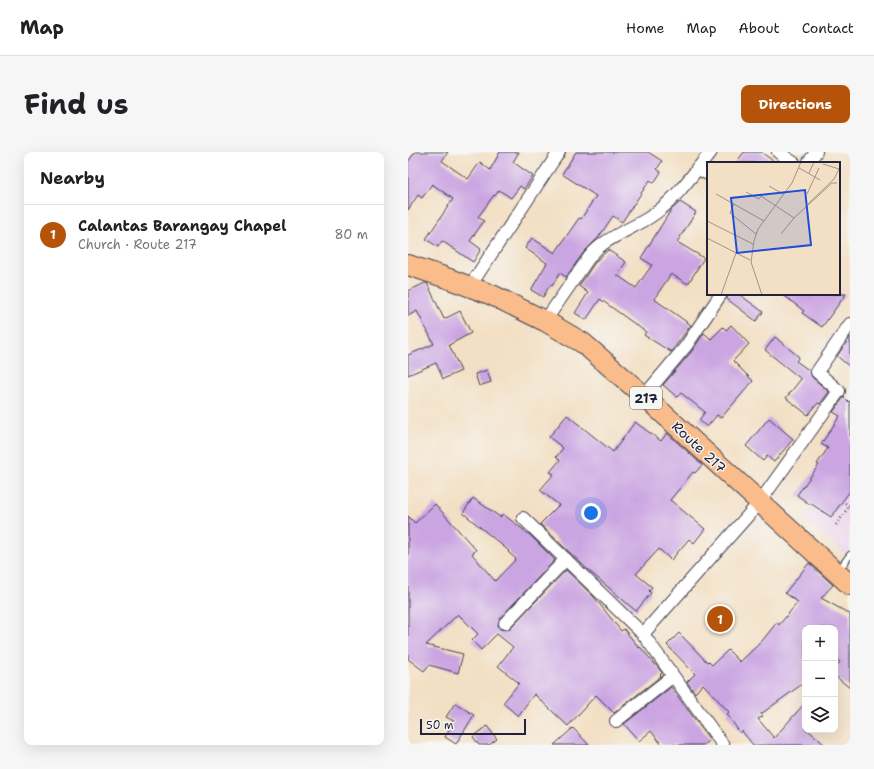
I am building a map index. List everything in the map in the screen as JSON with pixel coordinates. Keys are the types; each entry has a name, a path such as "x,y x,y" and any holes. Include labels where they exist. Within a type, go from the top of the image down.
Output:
{"main road":[{"name":"Route 217","path":"408,265 492,295 545,321 583,343 644,396 843,580"}],"street":[{"path":"470,286 559,152"},
{"path":"545,321 590,256 609,240 650,217 669,202 711,152"},
{"path":"778,152 793,162"},
{"path":"809,162 816,152"},
{"path":"697,168 707,173"},
{"path":"644,396 686,346 720,295"},
{"path":"643,634 759,503 838,391 817,372 850,324"},
{"path":"523,518 643,634 723,745"},
{"path":"505,623 566,559"},
{"path":"616,721 673,676"}],"lane":[{"path":"843,580 850,555"}],"path":[{"path":"836,525 850,506 845,503"}],"shaded area":[{"path":"850,447 850,558 804,518"}],"building":[{"path":"415,152 448,152 442,161 468,179 480,162 490,170 500,152 519,152 513,162 533,176 524,189 520,186 511,198 499,190 478,217 484,221 470,241 481,249 473,262 442,241 438,247 426,239 453,199 432,184 422,198 418,195 408,210 408,162"},
{"path":"576,152 648,152 662,161 657,169 661,172 654,183 650,180 622,222 613,216 598,238 584,252 566,277 560,273 552,286 550,285 543,297 531,290 547,263 525,248 532,238 555,253 579,218 581,219 596,196 562,174"},
{"path":"744,152 761,152 775,162 737,162"},
{"path":"680,202 696,212 677,242 704,258 688,284 671,274 654,299 691,325 671,352 644,335 646,332 600,299 586,320 575,313 588,293 579,286 596,261 608,250 626,262 617,275 636,288 652,265 641,258 671,210"},
{"path":"427,283 444,319 460,311 471,333 449,345 461,371 443,379 436,363 408,375 408,355 434,344 417,311 408,316 408,291"},
{"path":"846,294 822,327 802,313 804,311 783,295"},
{"path":"728,295 740,295 763,312 756,321 727,299"},
{"path":"731,325 749,344 733,361 753,381 721,418 717,415 707,427 699,420 705,412 681,393 677,397 663,385 692,351 704,333 711,339 723,327 726,330"},
{"path":"775,337 799,357 796,361 810,371 812,377 829,392 820,404 818,403 808,415 786,398 801,379 765,350"},
{"path":"850,337 850,367 837,356"},
{"path":"487,370 491,382 479,386 475,374"},
{"path":"844,397 849,402 850,401 850,491 831,517 797,495 819,465 817,464 828,448 821,444 840,416 833,412"},
{"path":"567,415 613,452 635,422 661,441 667,433 702,465 695,473 693,472 670,500 705,529 694,543 689,539 671,560 659,549 636,574 652,587 649,591 651,593 636,611 587,569 540,524 559,505 540,490 554,474 550,472 560,460 556,457 563,448 549,437"},
{"path":"769,418 793,439 774,462 767,456 763,461 746,446"},
{"path":"473,498 500,517 503,514 530,535 555,560 500,618 498,625 500,629 507,630 510,628 566,570 594,597 621,631 624,629 639,648 640,647 660,670 662,673 660,675 661,676 614,713 596,695 568,726 534,694 518,716 503,703 519,683 498,666 513,647 497,634 481,650 472,640 478,634 458,614 426,645 463,654 458,673 429,665 424,671 408,659 408,516 415,523 435,504 476,550 472,554 495,581 516,559 508,552 509,551 463,513"},
{"path":"809,563 833,585 821,598 850,614 850,688 838,678 838,664 840,662 838,660 838,625 802,625 802,684 761,714 763,716 758,719 774,738 802,706 802,733 811,733 825,745 753,745 742,731 740,733 727,714 729,712 703,684 695,693 687,682 695,674 667,645 679,633 707,662 708,661 712,665 728,650 740,662 762,641 777,622 779,625 798,602 785,593"},
{"path":"671,687 710,740 703,745 662,745 651,731 639,741 624,724"},
{"path":"455,703 474,715 456,744 445,737 454,721 446,717"},
{"path":"487,726 497,739 489,745 479,745 473,737"},
{"path":"573,728 589,745 554,745"}],"place":[{"name":"Calantas Barangay Chapel","path":"720,619"}]}
